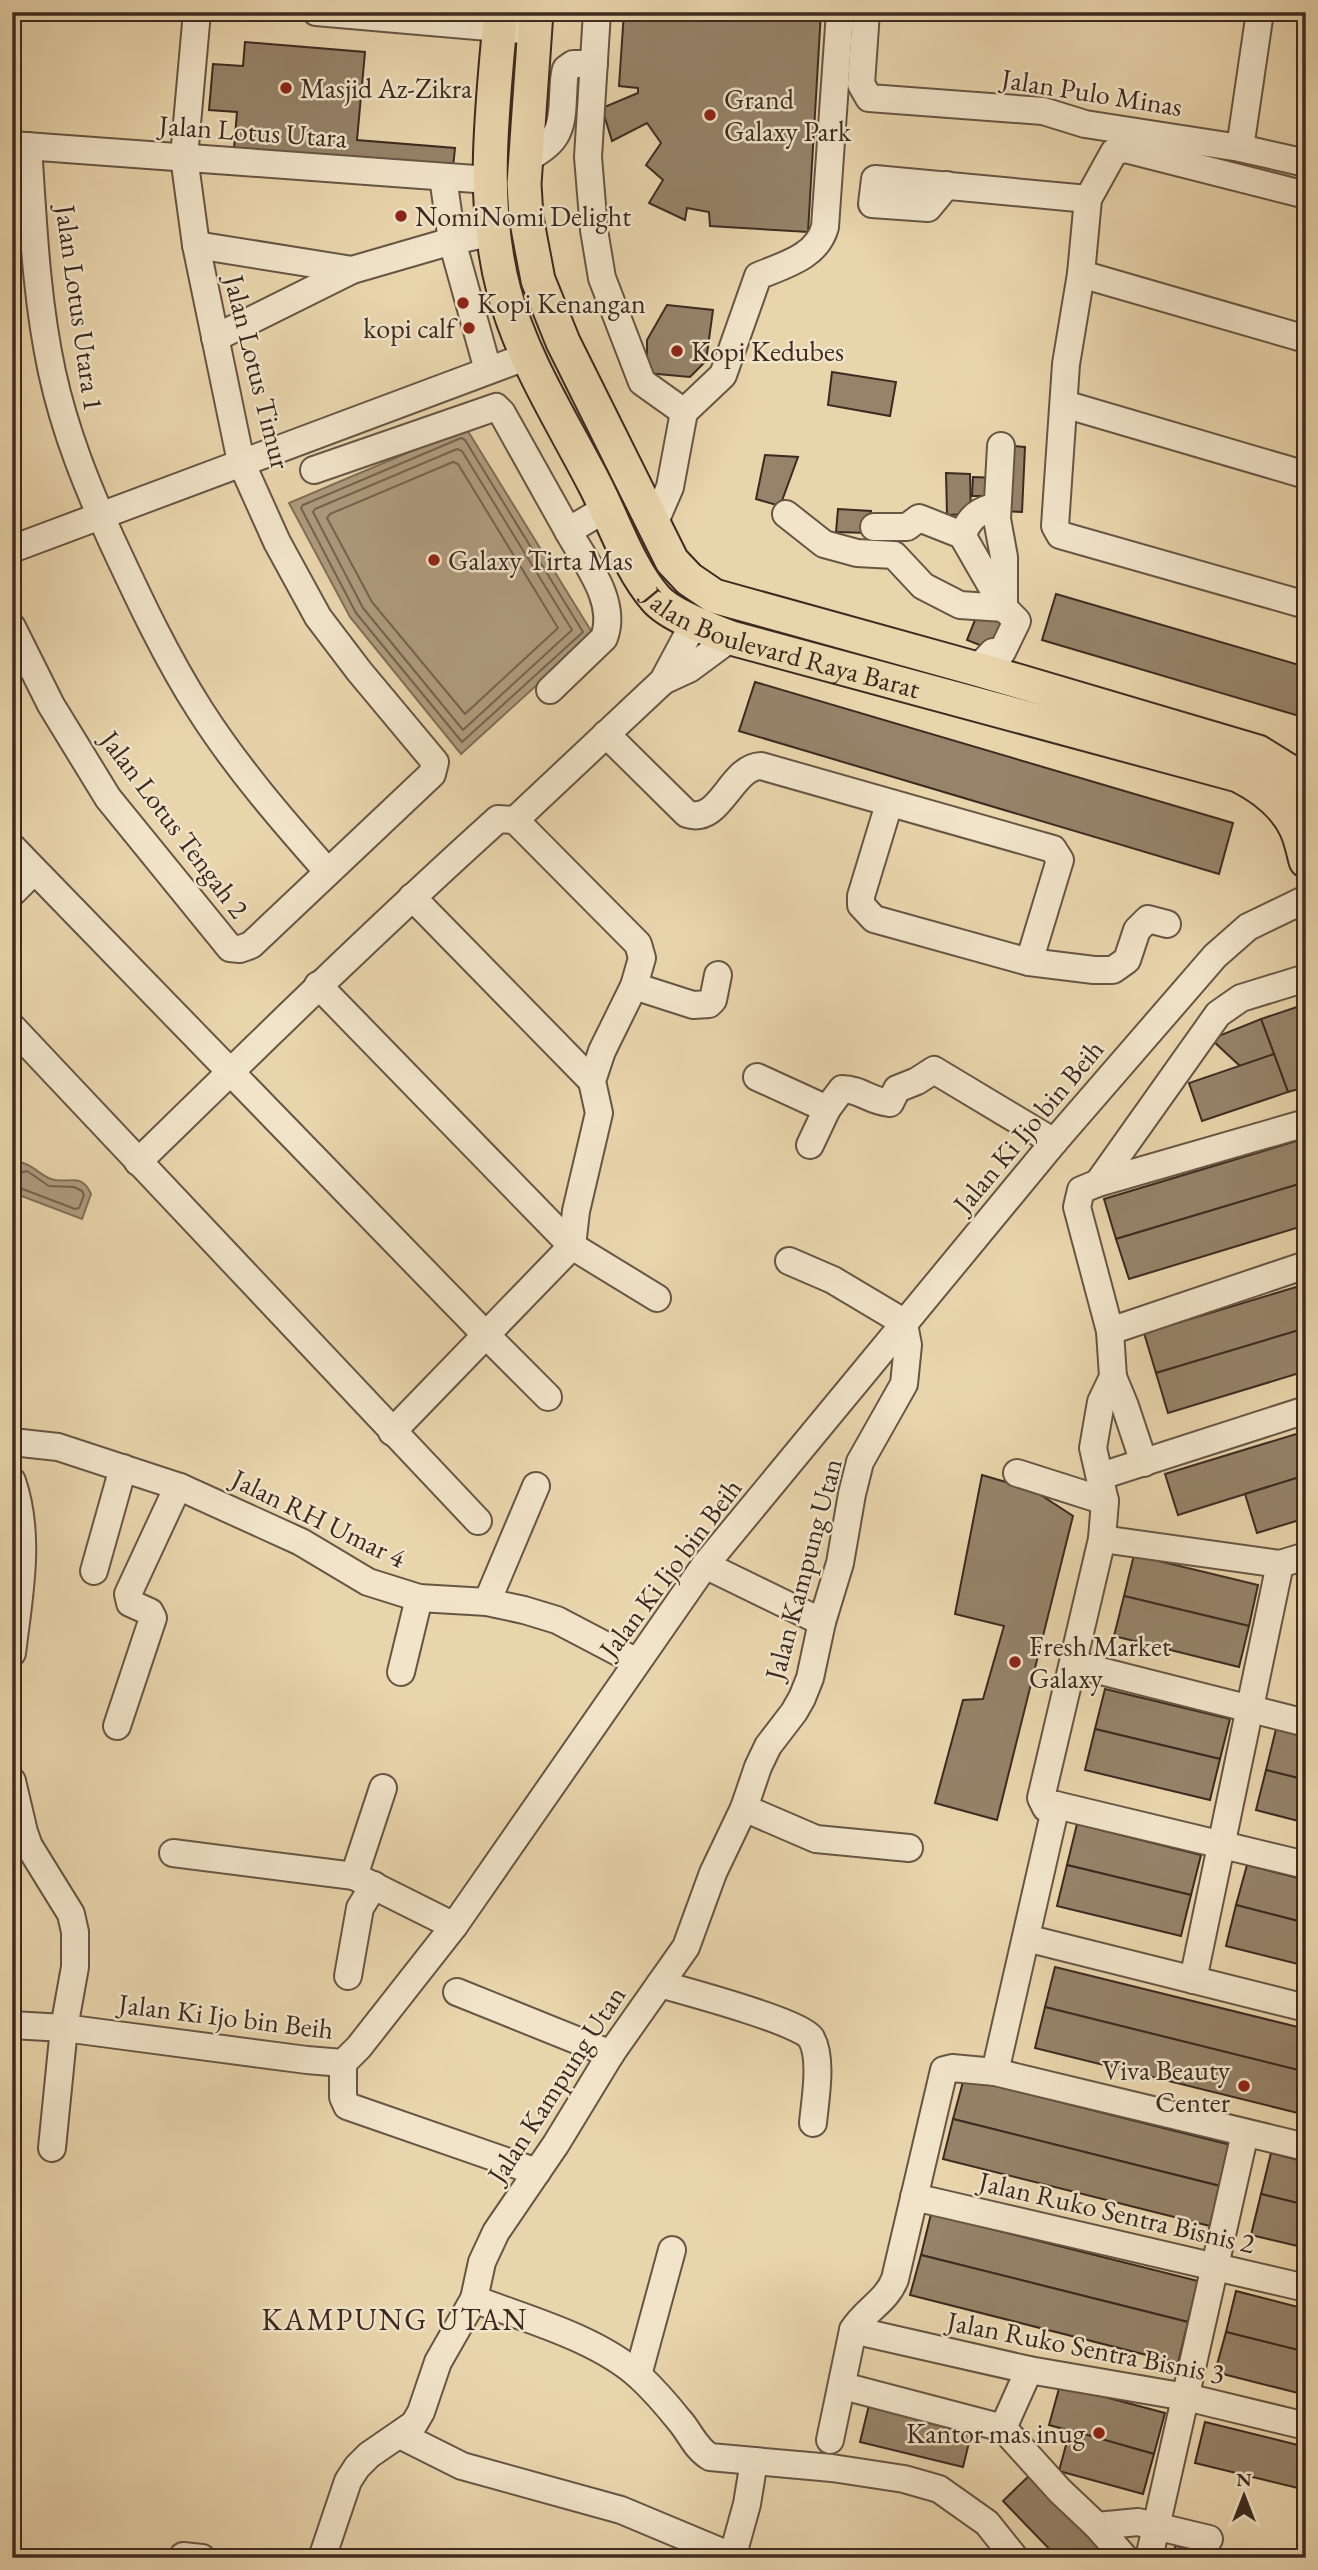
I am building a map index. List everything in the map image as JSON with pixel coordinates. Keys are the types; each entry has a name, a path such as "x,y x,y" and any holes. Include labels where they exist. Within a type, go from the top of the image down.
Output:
{"main road":[{"name":"Jalan Boulevard Raya Barat","path":"500,20 489,180 504,292 528,356 637,572 657,601 694,623 731,638 1238,775 1256,784 1278,802 1303,844"},
{"name":"Jalan Boulevard Raya Barat","path":"535,22 525,160 526,217 538,281 563,342 672,561 689,579 714,596 989,661 1043,690 1258,752 1287,770 1305,790"},
{"path":"1034,722 1043,690"}],"street":[{"name":"Jalan Lotus Timur","path":"197,12 184,157 195,245 241,463 277,542 318,617 435,762 432,774 328,872"},
{"path":"316,12 535,22"},
{"path":"597,12 588,157 594,230 602,278 642,382 684,412"},
{"path":"654,524 670,487 684,412 723,375 758,276 806,254 822,240 840,12"},
{"name":"Jalan Pulo Minas","path":"866,12 861,84 869,98 1043,111 1085,124 1240,148 1306,163"},
{"path":"1240,148 1260,12"},
{"path":"525,160 547,147 558,135 563,121 566,69 573,64 594,64"},
{"name":"Jalan Lotus Utara","path":"20,145 489,180"},
{"name":"Jalan Lotus Utara 1","path":"20,145 51,370 65,426 100,514 155,632 201,712 280,817 328,872"},
{"path":"1306,195 1125,149 1114,152 1088,199 1081,274 1066,364 1055,526 1060,535 1306,605"},
{"path":"443,177 452,241 488,370"},
{"path":"947,185 1088,199"},
{"path":"215,338 352,270 452,241 494,232"},
{"path":"195,245 352,270"},
{"path":"1081,274 1306,339"},
{"path":"12,549 528,356"},
{"path":"1064,404 1306,475"},
{"path":"314,470 496,407 502,413 601,589 606,608 604,638 550,690"},
{"path":"1001,446 997,519 1004,557 1004,608"},
{"path":"568,531 607,508"},
{"path":"962,535 968,522 978,512 990,508 997,519"},
{"path":"786,514 824,544 857,553 894,555 923,586 960,606 1004,608"},
{"path":"874,527 907,527 919,518 962,535 1004,608 1017,621 989,661"},
{"path":"663,681 694,623"},
{"name":"Jalan Lotus Tengah 2","path":"12,627 51,705 108,797 230,948 240,949 251,945 328,872"},
{"path":"515,820 663,681 689,669 731,638"},
{"path":"606,734 692,816 708,812 748,769 757,766 1053,849 1060,860 1029,962"},
{"path":"1303,844 1296,815 1305,790"},
{"path":"889,804 861,896 861,905 874,919 1029,962 1113,970 1126,960 1141,924 1153,919 1167,923"},
{"path":"138,1162 318,985 498,819 515,820 638,944 642,958 635,986 602,1051 592,1081 599,1113 576,1210 572,1246 392,1432"},
{"path":"12,848 548,1396"},
{"path":"12,893 34,871"},
{"path":"412,897 592,1081"},
{"name":"Jalan Ki Ijo bin Beih","path":"12,2025 64,2028 343,2063 359,2048 454,1926 705,1565 1054,1142 1215,956 1248,927 1306,899"},
{"path":"635,986 693,1006 702,1006 713,1000 718,975"},
{"path":"1098,1183 1218,1014 1241,998 1306,978"},
{"path":"318,985 572,1246 657,1298"},
{"path":"12,1027 478,1521"},
{"path":"810,1145 827,1109 842,1089 855,1089 869,1099 890,1103 897,1088 917,1081 934,1070 1054,1142"},
{"path":"757,1077 827,1109"},
{"path":"1144,1463 1113,1377 1110,1331 1077,1207 1081,1190 1306,1123"},
{"path":"789,1261 833,1280 905,1324"},
{"path":"1110,1331 1306,1265"},
{"name":"Jalan Kampung Utan","path":"322,2558 348,2481 357,2467 369,2455 414,2424 421,2412 438,2362 474,2299 482,2262 496,2232 611,2054 686,1947 713,1873 744,1808 758,1767 768,1746 802,1698 810,1678 822,1622 840,1563 860,1462 904,1384 908,1345 905,1324"},
{"path":"1113,1377 1101,1402 1093,1448 1103,1489 1102,1539 1041,1798 1046,1808 1056,1805 1306,1866"},
{"path":"1017,1473 1103,1489 1144,1463 1306,1410"},
{"name":"Jalan RH Umar 4","path":"12,1441 58,1447 180,1487 301,1542 368,1582 419,1598 487,1602 524,1609 557,1620 637,1662"},
{"path":"94,1571 123,1468"},
{"path":"12,1481 19,1499 22,1530 20,1598 12,1653"},
{"path":"487,1602 536,1486"},
{"path":"117,1726 153,1618 150,1612 131,1603 128,1594 180,1487"},
{"path":"1102,1539 1280,1564 1306,1556"},
{"path":"1193,1980 1280,1564"},
{"path":"705,1565 822,1622"},
{"path":"401,1672 419,1598"},
{"path":"1073,1664 1250,1710 1299,1718"},
{"path":"12,1781 26,1839 71,1914 75,1932 75,1967 64,2028 52,2148"},
{"path":"348,1976 383,1788"},
{"path":"995,2072 1056,1805"},
{"path":"744,1808 816,1839 909,1848"},
{"path":"173,1853 364,1881 454,1926"},
{"path":"1026,1938 1306,2008"},
{"path":"660,1984 760,2014 803,2031 811,2037 817,2057 813,2123"},
{"path":"457,1992 611,2054"},
{"path":"343,2063 343,2097 347,2106 537,2172"},
{"path":"830,2440 853,2330 860,2319 891,2289 944,2070 952,2068 995,2072 1306,2147"},
{"path":"1149,2558 1245,2133"},
{"name":"Jalan Ruko Sentra Bisnis 2","path":"914,2197 1306,2288"},
{"path":"638,2375 672,2250"},
{"path":"474,2299 585,2342 638,2375 710,2457 904,2479 939,2489 987,2523 1016,2558"},
{"name":"Jalan Ruko Sentra Bisnis 3","path":"853,2330 1029,2370 1186,2397 1306,2427"},
{"path":"1003,2428 1029,2370"},
{"path":"843,2386 1003,2428 1125,2558"},
{"path":"400,2435 462,2466 621,2510 733,2557 747,2504 754,2461"},
{"path":"1097,2526 1139,2522 1209,2539"}],"water":[{"name":"Galaxy Tirta Mas","path":"466,428 593,634 461,754 350,617 289,503"},
{"path":"20,1162 51,1179 83,1183 91,1194 82,1219 16,1194 12,1189 12,1170"}],"building":[{"name":"Grand Galaxy Park","path":"624,12 821,12 808,232 710,226 709,212 687,208 685,220 649,203 663,180 646,165 661,143 647,123 612,141 602,108 638,93 638,88 619,86"},
{"name":"Masjid Az-Zikra","path":"245,42 365,52 357,140 455,148 453,167 234,148 237,112 209,110 213,64 243,66"},
{"name":"Kopi Kedubes","path":"667,305 713,310 706,361 690,377 647,373 647,340"},
{"path":"832,372 896,382 890,416 828,405"},
{"path":"1004,445 1025,447 1022,512 1000,511"},
{"path":"765,455 798,457 780,506 756,499"},
{"path":"946,473 970,474 971,514 947,515"},
{"path":"973,477 998,478 997,496 972,496"},
{"path":"838,509 871,511 868,533 836,532"},
{"path":"1056,594 1306,667 1306,718 1042,640"},
{"path":"977,615 1005,623 992,650 967,640"},
{"path":"755,682 1233,823 1219,874 739,731"},
{"path":"1306,1004 1306,1087 1288,1092 1261,1019"},
{"path":"1261,1019 1274,1054 1240,1066 1211,1039"},
{"path":"1274,1054 1288,1092 1202,1121 1189,1083"},
{"path":"1303,1139 1306,1148 1306,1182 1116,1239 1104,1199"},
{"path":"1306,1182 1306,1225 1129,1279 1116,1239"},
{"path":"1306,1284 1306,1328 1156,1373 1144,1333"},
{"path":"1306,1328 1306,1371 1168,1413 1156,1373"},
{"path":"1306,1431 1306,1475 1178,1515 1165,1474"},
{"name":"Fresh Market Galaxy","path":"982,1475 1033,1490 1073,1516 997,1820 935,1803 963,1700 983,1699 1004,1626 955,1614"},
{"path":"1306,1475 1306,1518 1257,1533 1245,1494"},
{"path":"1134,1555 1258,1585 1249,1626 1124,1596"},
{"path":"1124,1596 1249,1626 1239,1667 1114,1636"},
{"path":"1105,1689 1230,1719 1220,1759 1095,1729"},
{"path":"1095,1729 1220,1759 1210,1800 1085,1770"},
{"path":"1276,1729 1306,1737 1306,1780 1266,1770"},
{"path":"1266,1770 1306,1780 1306,1823 1256,1810"},
{"path":"1077,1824 1201,1855 1191,1895 1067,1865"},
{"path":"1067,1865 1191,1895 1181,1936 1057,1906"},
{"path":"1247,1865 1306,1880 1306,1923 1236,1905"},
{"path":"1236,1905 1306,1923 1306,1966 1226,1946"},
{"path":"1055,1967 1306,2029 1306,2072 1045,2007"},
{"path":"1045,2007 1306,2072 1306,2115 1035,2048"},
{"path":"964,2078 1231,2145 1220,2186 953,2119"},
{"path":"953,2119 1220,2186 1210,2226 943,2159"},
{"path":"1271,2153 1306,2162 1306,2205 1261,2194"},
{"path":"1261,2194 1306,2205 1306,2248 1251,2235"},
{"path":"931,2214 1198,2281 1188,2322 921,2255"},
{"path":"921,2255 1188,2322 1178,2363 910,2295"},
{"path":"1236,2291 1306,2309 1306,2352 1226,2332"},
{"path":"1226,2332 1306,2352 1306,2395 1215,2372"},
{"path":"1060,2385 1165,2413 1154,2454 1049,2425"},
{"path":"870,2401 973,2426 963,2467 860,2442"},
{"path":"1205,2422 1306,2447 1306,2490 1195,2463"},
{"path":"1070,2430 1154,2454 1143,2494 1059,2471"},
{"path":"1033,2472 1117,2558 1058,2558 1003,2501"},
{"path":"1176,2545 1205,2558 1171,2558"}],"place":[{"name":"Masjid Az-Zikra","path":"286,88"},
{"name":"Grand Galaxy Park","path":"710,115"},
{"name":"NomiNomi Delight","path":"401,216"},
{"name":"Kopi Kenangan","path":"463,303"},
{"name":"kopi calf","path":"469,328"},
{"name":"Kopi Kedubes","path":"677,351"},
{"name":"Galaxy Tirta Mas","path":"434,560"},
{"name":"Fresh Market Galaxy","path":"1015,1662"},
{"name":"Viva Beauty Center","path":"1244,2086"},
{"name":"Kantor mas inug","path":"1099,2433"}],"district":[{"name":"KAMPUNG UTAN","path":"395,2319"}]}
